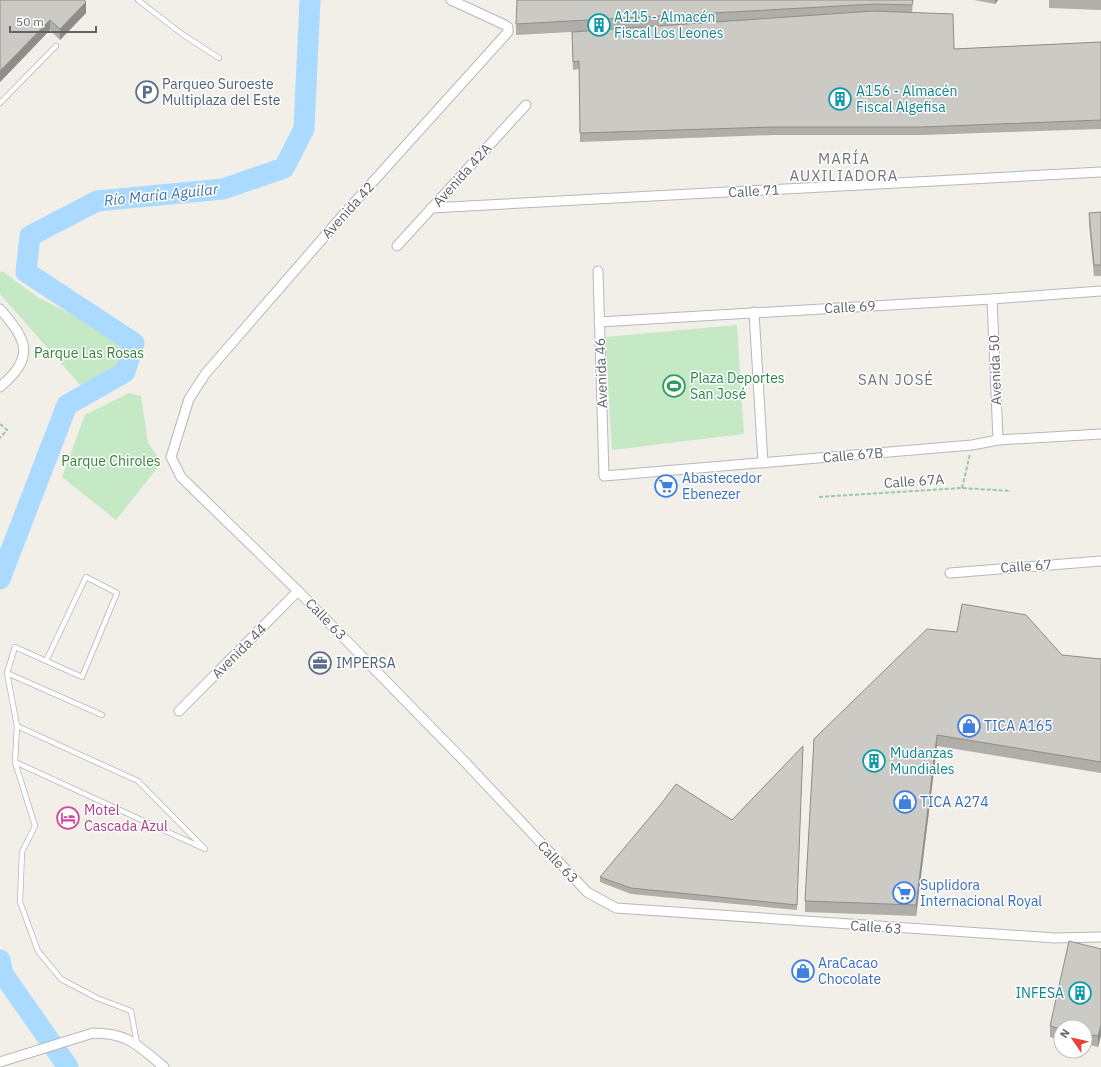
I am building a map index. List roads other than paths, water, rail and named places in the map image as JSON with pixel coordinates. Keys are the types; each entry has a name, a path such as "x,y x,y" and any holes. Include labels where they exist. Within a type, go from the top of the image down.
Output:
{"street":[{"name":"Avenida 42","path":"171,457 189,399 222,352 508,32 508,27 506,25 451,0"},
{"name":"Avenida 42A","path":"397,246 526,104"},
{"name":"Calle 71","path":"431,208 1101,172"},
{"name":"Avenida 46","path":"598,271 604,476"},
{"name":"Calle 69","path":"599,322 992,299 1101,291"},
{"name":"Avenida 50","path":"992,299 998,440"},
{"path":"0,309 21,336 24,348 21,364 10,379 0,388"},
{"path":"754,312 763,463"},
{"name":"Calle 67B","path":"604,476 972,445 998,440 1101,434"},
{"name":"Calle 63","path":"171,457 181,477 298,591 466,763 587,892 616,908 1055,938 1101,937"},
{"name":"Calle 67","path":"950,572 1101,561"},
{"name":"Avenida 44","path":"179,711 298,591"},
{"path":"4,1061 94,1032 123,1036 137,1044 164,1067"}],"lane":[{"path":"138,0 177,30 219,58"},
{"path":"0,103 56,46"},
{"path":"46,661 86,577 117,593 82,677 46,661 15,647 7,673 17,726 15,762 35,826 22,852 20,902 38,951 61,979 97,998 131,1011 137,1044"},
{"path":"7,673 102,715"},
{"path":"15,762 205,849 138,781 17,726"}],"waterway":[{"name":"Río María Aguilar","path":"0,579 67,405 125,372 134,343 26,272 30,236 97,201 223,189 284,168 304,129 310,0"},
{"name":"Río María Aguilar","path":"0,960 3,974 68,1067"}],"place":[{"name":"A115 - Almacén Fiscal Los Leones","path":"599,25"},
{"name":"Parqueo Suroeste Multiplaza del Este","path":"147,92"},
{"name":"A156 - Almacén Fiscal Algefisa","path":"840,99"},
{"name":"Plaza Deportes San José","path":"674,386"},
{"name":"Abastecedor Ebenezer","path":"666,486"},
{"name":"IMPERSA","path":"320,663"},
{"name":"TICA A165","path":"969,726"},
{"name":"Mudanzas Mundiales","path":"874,761"},
{"name":"TICA A274","path":"905,802"},
{"name":"Motel Cascada Azul","path":"68,818"},
{"name":"Suplidora Internacional Royal","path":"904,893"},
{"name":"AraCacao Chocolate","path":"803,971"},
{"name":"INFESA","path":"1080,993"}],"district":[{"name":"MARÍA AUXILIADORA","path":"844,168"},
{"name":"SAN JOSÉ","path":"896,380"}],"park label":[{"name":"Parque Las Rosas","path":"89,353"},
{"name":"Parque Chiroles","path":"111,461"}]}
